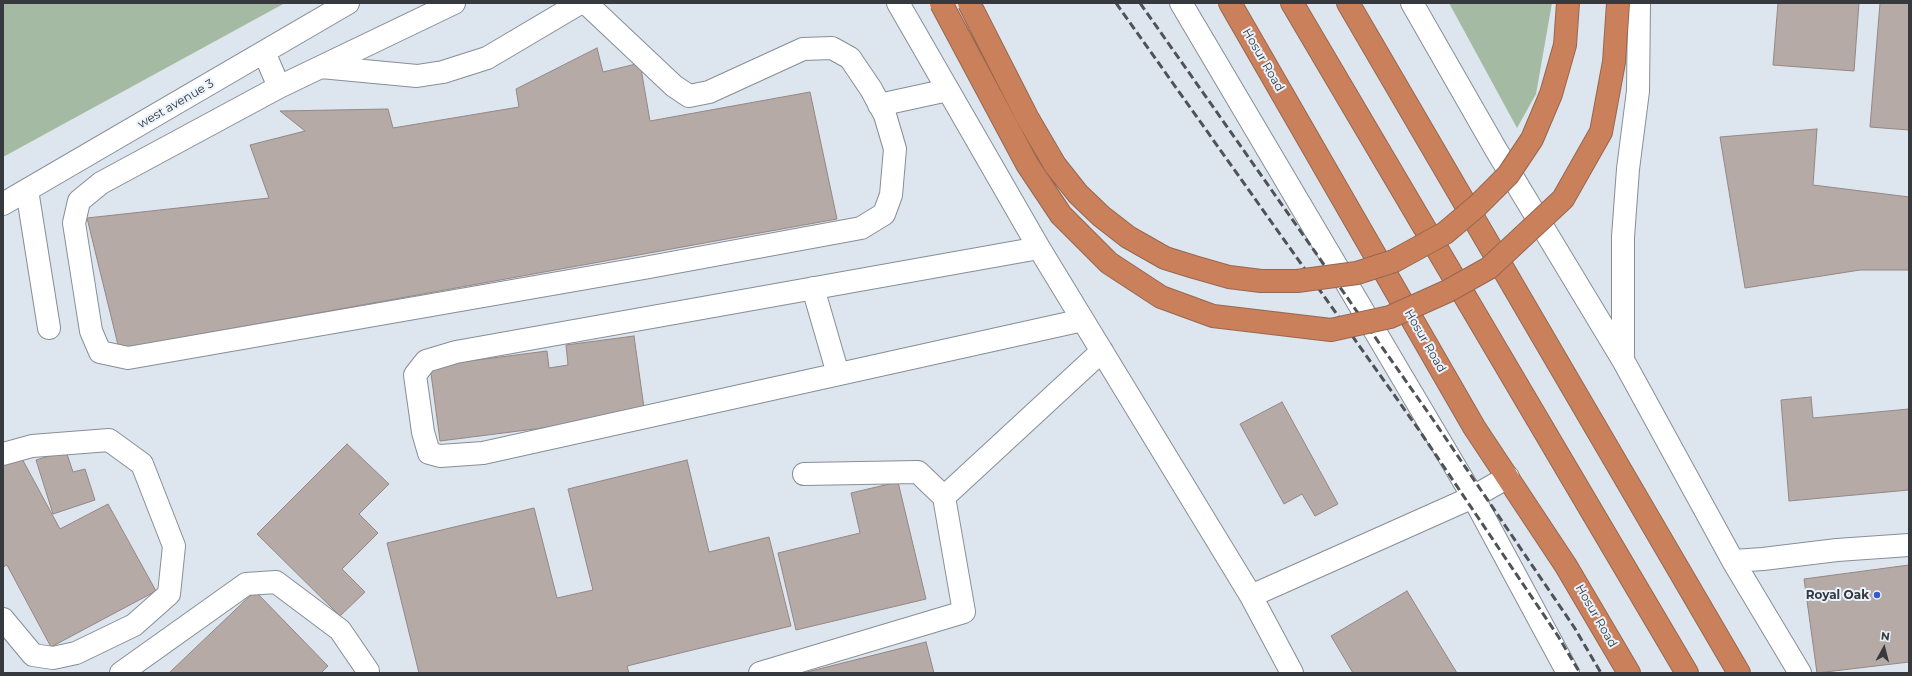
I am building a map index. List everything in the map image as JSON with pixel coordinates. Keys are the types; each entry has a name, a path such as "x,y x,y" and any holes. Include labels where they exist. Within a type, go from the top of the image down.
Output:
{"highway":[{"path":"940,3 1027,164 1061,215 1109,263 1161,297 1213,316 1331,330 1390,317 1448,291 1489,268 1563,199 1601,132 1614,62 1618,3"},
{"path":"969,3 1028,117 1055,164 1078,194 1101,216 1128,237 1165,258 1229,277 1261,281 1297,281 1357,273 1394,261 1445,233 1477,206 1508,175 1532,139 1551,94 1565,45 1568,3"},
{"name":"Hosur Road","path":"1230,3 1474,427 1566,566 1629,673"},
{"path":"1292,3 1687,673"},
{"path":"1348,3 1739,673"}],"street":[{"name":"west avenue 3","path":"3,204 348,3"},
{"path":"454,3 279,87 101,183 79,201 74,223 91,331 100,352 128,358 644,268 862,228 884,214 891,195 895,149 885,115 850,58 832,48 802,49 709,92 689,96 674,86 586,3"},
{"path":"321,67 417,76 443,72 487,58 580,3"},
{"path":"898,3 1039,248 1251,596 1292,673"},
{"path":"1181,3 1473,497 1568,673"},
{"path":"1412,3 1495,148 1623,360 1733,561 1800,673"},
{"path":"1623,360 1624,237 1628,169 1638,91 1639,3"},
{"path":"264,52 279,87"},
{"path":"879,105 948,90"},
{"path":"27,190 49,328"},
{"path":"1039,248 456,352 426,361 415,375 423,432 429,453 440,456 483,454 1083,320"},
{"path":"813,288 838,374"},
{"path":"944,497 1102,351"},
{"path":"3,454 32,446 109,440 142,464 174,546 168,594 134,625 76,653 53,658 33,655 3,619"},
{"path":"760,673 964,612 944,497 918,472 804,474"},
{"path":"1251,596 1473,497 1508,477"},
{"path":"1733,561 1836,550 1909,546"},
{"path":"121,673 246,584 276,582 340,630 368,673"}],"green space":[{"path":"3,3 285,3 3,157"},
{"path":"1449,3 1552,3 1536,94 1517,128"}],"building":[{"path":"1778,3 1859,3 1854,71 1773,65"},
{"path":"1880,3 1909,3 1909,130 1870,127"},
{"path":"597,48 603,72 640,63 650,121 810,92 837,219 119,349 87,218 269,198 250,145 305,131 280,111 388,109 393,128 519,107 516,89"},
{"path":"1817,129 1813,185 1909,197 1909,270 1860,270 1745,288 1720,137"},
{"path":"634,336 645,415 440,441 430,366 547,351 549,368 568,365 566,345"},
{"path":"1811,397 1813,418 1909,409 1909,490 1789,501 1781,400"},
{"path":"1282,402 1338,504 1315,516 1302,494 1284,504 1240,424"},
{"path":"347,444 389,484 359,514 378,533 342,569 365,592 340,616 257,534"},
{"path":"66,451 73,472 85,469 95,500 53,514 36,460"},
{"path":"20,455 60,529 108,504 156,591 51,647 7,565 3,567 3,464"},
{"path":"687,460 709,552 769,537 791,626 627,666 629,673 419,673 387,543 534,508 557,598 593,590 568,489"},
{"path":"898,482 926,599 796,630 778,553 860,533 851,493"},
{"path":"1909,565 1909,662 1817,673 1804,579"},
{"path":"255,591 328,666 321,673 169,673"},
{"path":"1407,591 1457,673 1353,673 1331,636"},
{"path":"926,642 934,673 803,673"}],"railway":[{"path":"1116,3 1419,430 1558,636 1580,673"},
{"path":"1140,3 1434,421 1574,627 1601,673"}],"place":[{"name":"Royal Oak","path":"1877,595"}]}
